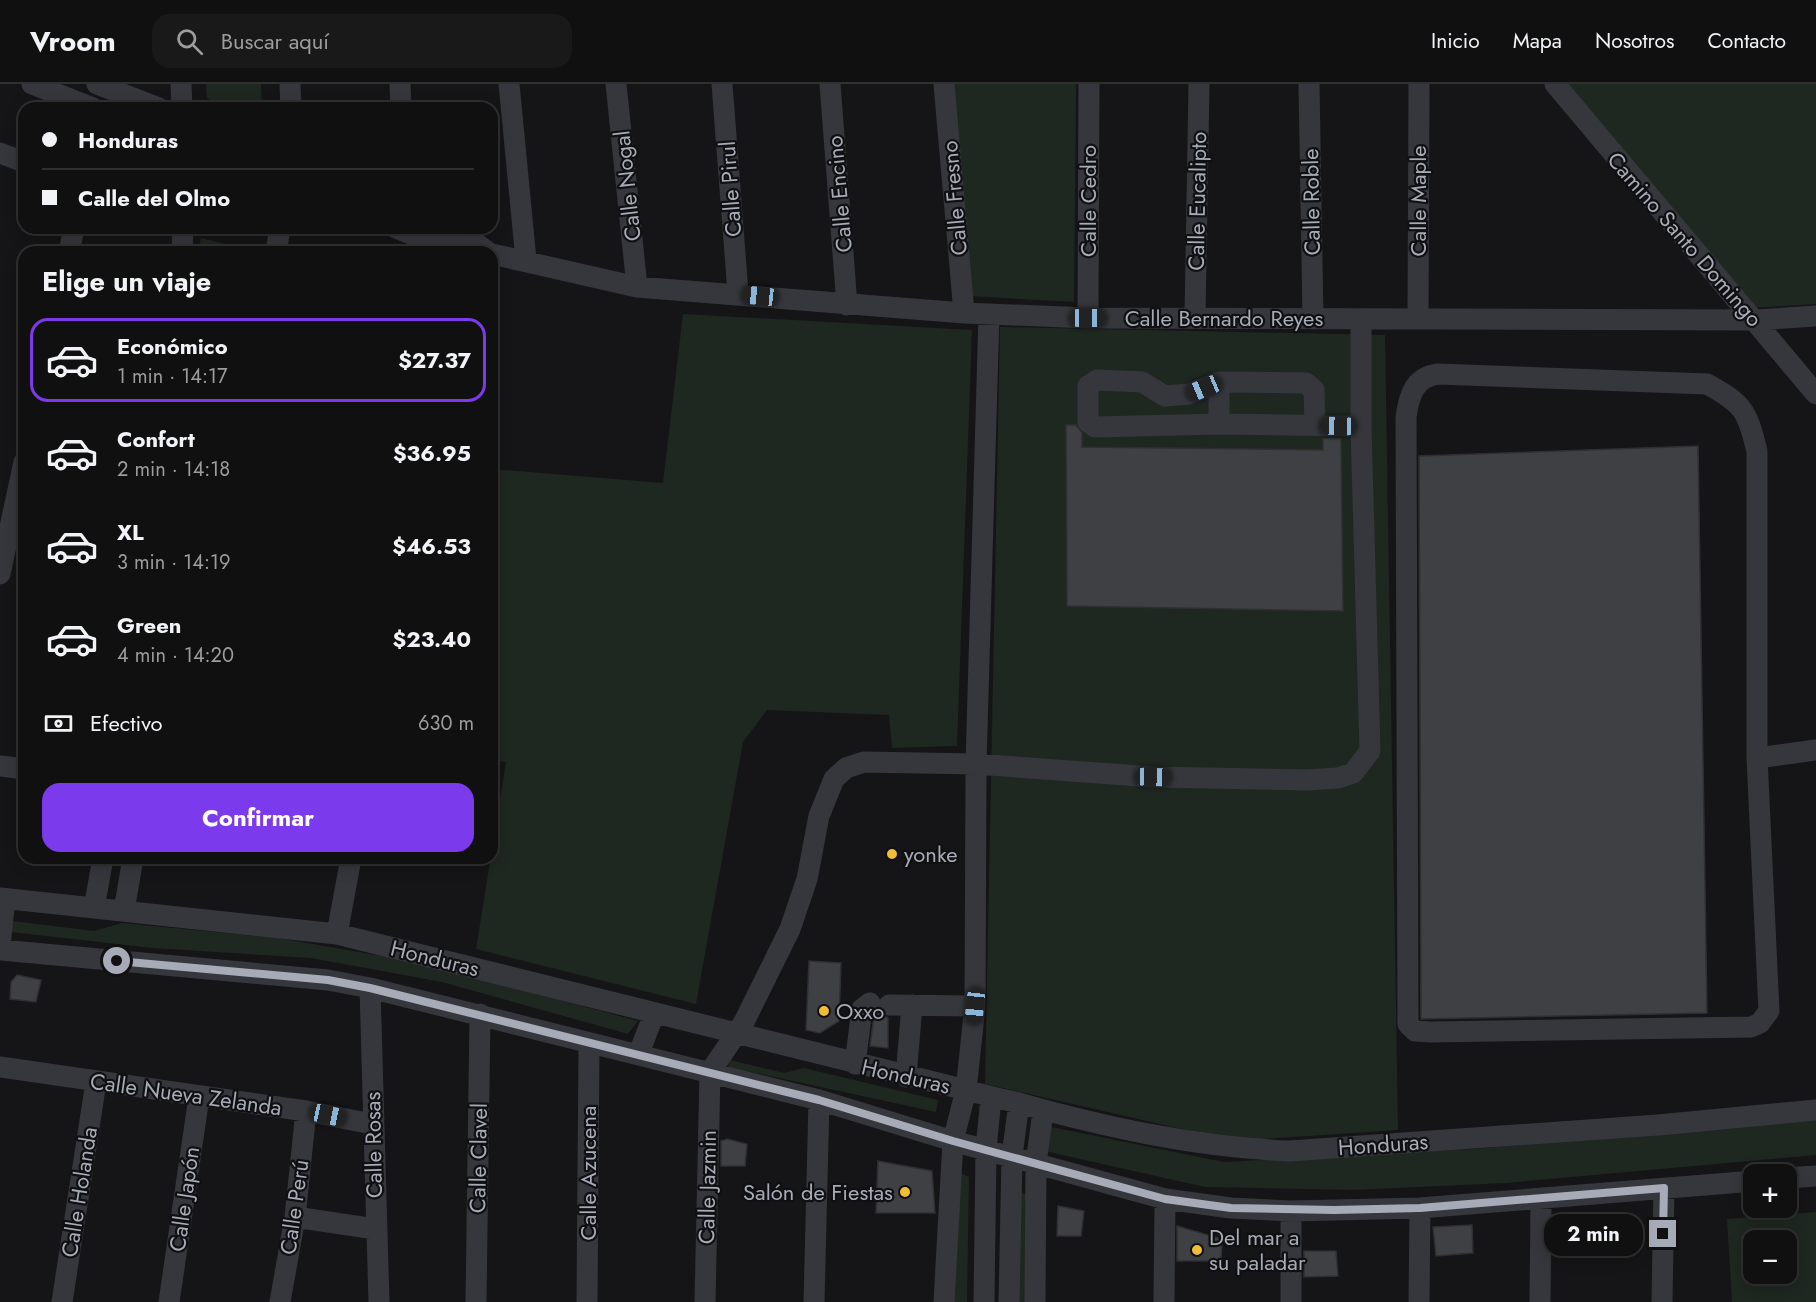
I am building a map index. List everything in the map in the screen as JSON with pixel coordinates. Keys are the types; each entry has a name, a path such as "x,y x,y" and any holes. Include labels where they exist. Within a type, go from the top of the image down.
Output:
{"street":[{"path":"32,84 59,89 82,102"},
{"path":"97,84 144,102"},
{"path":"182,84 182,102"},
{"path":"290,84 291,102"},
{"path":"400,84 401,102"},
{"path":"509,84 526,260"},
{"name":"Calle Nogal","path":"616,84 637,287"},
{"name":"Calle Pirul","path":"722,84 738,293"},
{"name":"Calle Encino","path":"830,84 847,305"},
{"name":"Calle Fresno","path":"944,84 964,313"},
{"name":"Calle Cedro","path":"1088,318 1089,84"},
{"name":"Calle Eucalipto","path":"1194,317 1199,84"},
{"name":"Calle Roble","path":"1309,84 1313,319"},
{"name":"Calle Maple","path":"1418,318 1419,84"},
{"name":"Camino Santo Domingo","path":"1555,84 1640,188 1756,320 1816,394"},
{"path":"0,153 18,160"},
{"name":"Calle Bernardo Reyes","path":"423,234 457,242"},
{"name":"Calle Bernardo Reyes","path":"498,255 637,287 738,293 847,305 964,313 1088,318 1313,319 1756,320 1816,316"},
{"path":"944,1302 953,1141 966,1090 975,1006 976,764 989,314"},
{"path":"710,1072 736,1035 790,929 807,879 819,816 834,779 846,768 864,762 976,764 1153,777 1307,780 1338,778 1353,773 1361,765 1370,751 1361,426 1361,319"},
{"path":"1438,374 1707,384 1732,398 1749,418 1757,451 1758,758 1769,1011 1760,1023 1751,1027 1431,1032 1411,1029 1407,998 1406,417 1409,399 1416,384 1428,375 1438,374"},
{"path":"1315,425 1314,390 1310,385 1219,382 1189,394 1165,396 1142,382 1097,380 1091,383 1088,390 1088,422 1095,427 1220,424 1361,426"},
{"path":"1219,382 1220,424"},
{"path":"0,574 18,490"},
{"path":"1758,758 1816,750"},
{"path":"0,766 18,768"},
{"path":"94,908 103,864"},
{"path":"124,911 132,864"},
{"path":"338,934 350,864"},
{"path":"0,945 3,898"},
{"name":"Honduras","path":"3,898 338,934 736,1035 1019,1103 1043,1112 1170,1139 1236,1149 1290,1151 1658,1125 1816,1110"},
{"name":"Honduras","path":"0,950 328,980 370,988 480,1014 589,1044 639,1053 819,1100 953,1141 1165,1199 1231,1208 1291,1211 1420,1208 1743,1182"},
{"name":"Calle Rosas","path":"370,988 375,1229 379,1302"},
{"path":"855,1064 862,1009 880,1004 975,1006"},
{"path":"906,1077 912,1005"},
{"name":"Calle Clavel","path":"476,1302 480,1014"},
{"path":"639,1053 654,1014"},
{"name":"Calle Azucena","path":"587,1302 589,1044"},
{"name":"Calle Nueva Zelanda","path":"0,1067 306,1111 372,1124"},
{"name":"Calle Jazmin","path":"705,1302 710,1072"},
{"name":"Calle Holanda","path":"62,1302 96,1082"},
{"name":"Calle Japón","path":"169,1302 199,1097"},
{"path":"984,1302 986,1149 992,1098"},
{"path":"814,1302 819,1100"},
{"path":"1009,1302 1012,1156 1019,1103"},
{"name":"Calle Perú","path":"280,1302 295,1217 306,1111"},
{"path":"1035,1302 1036,1163 1043,1112"},
{"path":"1797,1177 1816,1176"},
{"path":"1662,1302 1664,1188"},
{"path":"1164,1302 1165,1199"},
{"path":"1540,1302 1541,1200"},
{"path":"1419,1302 1420,1208"},
{"path":"1291,1211 1291,1302"},
{"path":"295,1217 375,1229"}],"shaded area":[{"path":"206,84 261,84 262,102 215,102 207,98"},
{"path":"947,84 1076,84 1074,302 967,296"},
{"path":"1559,84 1816,84 1816,304 1750,308"},
{"path":"201,238 233,246 199,246"},
{"path":"683,314 972,330 957,746 892,748 889,715 767,710 743,742 696,1004 476,949 490,864 498,864 498,812 506,762 498,761 498,469 663,483"},
{"path":"1000,327 1385,335 1398,1130 1234,1141 985,1084"},
{"path":"13,921 94,931 122,923 278,938 422,963 638,1021 628,1034 442,982 311,958 152,948 11,932"},
{"path":"730,1060 784,1073 804,1068 938,1100 936,1112 728,1067"},
{"path":"1816,1119 1816,1155 1506,1183 1352,1190 1205,1187 1040,1150 1046,1126 1224,1162 1473,1149"},
{"path":"952,1169 969,1177 967,1302 949,1302"},
{"path":"1015,1189 1027,1195 1027,1302 1013,1302"},
{"path":"1816,1212 1816,1302 1732,1302 1727,1219 1797,1218 1797,1213"}],"building":[{"path":"1066,425 1076,425 1082,433 1082,447 1323,450 1323,438 1341,439 1343,611 1067,606"},
{"path":"1698,446 1707,1013 1421,1019 1419,456"},
{"path":"809,961 841,963 839,1021 820,1033 806,1030"},
{"path":"17,975 41,980 36,1002 10,999 11,982"},
{"path":"879,1012 888,1018 888,1048 870,1046 874,1016"},
{"path":"727,1139 747,1144 745,1166 721,1166 721,1141"},
{"name":"Salón de Fiestas","path":"878,1161 932,1171 935,1213 876,1213"},
{"path":"1058,1206 1084,1211 1081,1236 1057,1236"},
{"path":"1472,1225 1473,1253 1436,1256 1433,1227"},
{"name":"Del mar a su paladar","path":"1177,1226 1222,1239 1221,1261 1177,1261"},
{"path":"1304,1251 1336,1251 1338,1276 1304,1277"}],"place":[{"name":"yonke","path":"892,854"},
{"name":"Oxxo","path":"824,1011"},
{"name":"Salón de Fiestas","path":"905,1192"},
{"name":"Del mar a su paladar","path":"1197,1250"}],"route":[{"path":"117,961 328,980 370,988 480,1014 589,1044 639,1053 819,1100 953,1141 1165,1199 1231,1208 1291,1211 1420,1208 1541,1200 1664,1188 1663,1234"}]}
